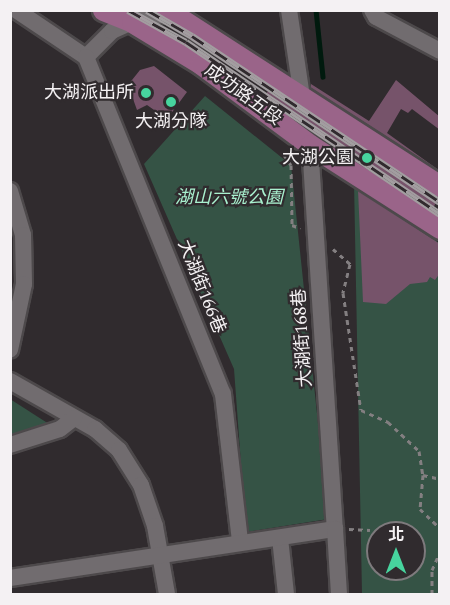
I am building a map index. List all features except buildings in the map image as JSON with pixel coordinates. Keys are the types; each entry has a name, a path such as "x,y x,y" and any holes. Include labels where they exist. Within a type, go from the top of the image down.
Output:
{"main road":[{"name":"成功路五段","path":"103,10 132,22 201,64 310,145 440,228"},
{"name":"成功路五段","path":"173,11 440,186"}],"street":[{"path":"16,10 43,25 86,57 112,32 132,22 173,11"},
{"path":"289,10 302,97"},
{"path":"372,10 375,17 440,51"},
{"name":"大湖街166巷","path":"86,57 223,394 240,542"},
{"name":"大湖街168巷","path":"310,145 339,594"},
{"path":"10,191 23,235 24,284 10,350"},
{"path":"10,381 95,429 119,450 141,485 161,554 167,594"},
{"path":"10,445 60,429 74,418"},
{"path":"10,578 335,528"},
{"path":"280,538 286,594"}],"path":[{"path":"284,154 291,165 292,225 316,233 350,264 343,293 361,410 388,422 419,451 423,475 420,509 440,528"},
{"path":"423,475 440,479"},
{"path":"335,528 366,530"},
{"path":"432,594 430,587 432,570 440,552"}],"green space":[{"name":"湖山六號公園","path":"205,96 291,165 328,519 246,532 234,369 144,164"},
{"name":"大湖公園","path":"354,182 439,243 439,594 362,594"},
{"path":"10,399 49,424 11,440"}],"waterway":[{"path":"316,10 323,77"}],"railway":[{"path":"128,10 186,42 440,214"},
{"path":"147,10 192,36 440,202"}],"place":[{"name":"大湖派出所","path":"146,93"},
{"name":"大湖分隊","path":"171,102"},
{"name":"大湖公園","path":"367,158"}]}
